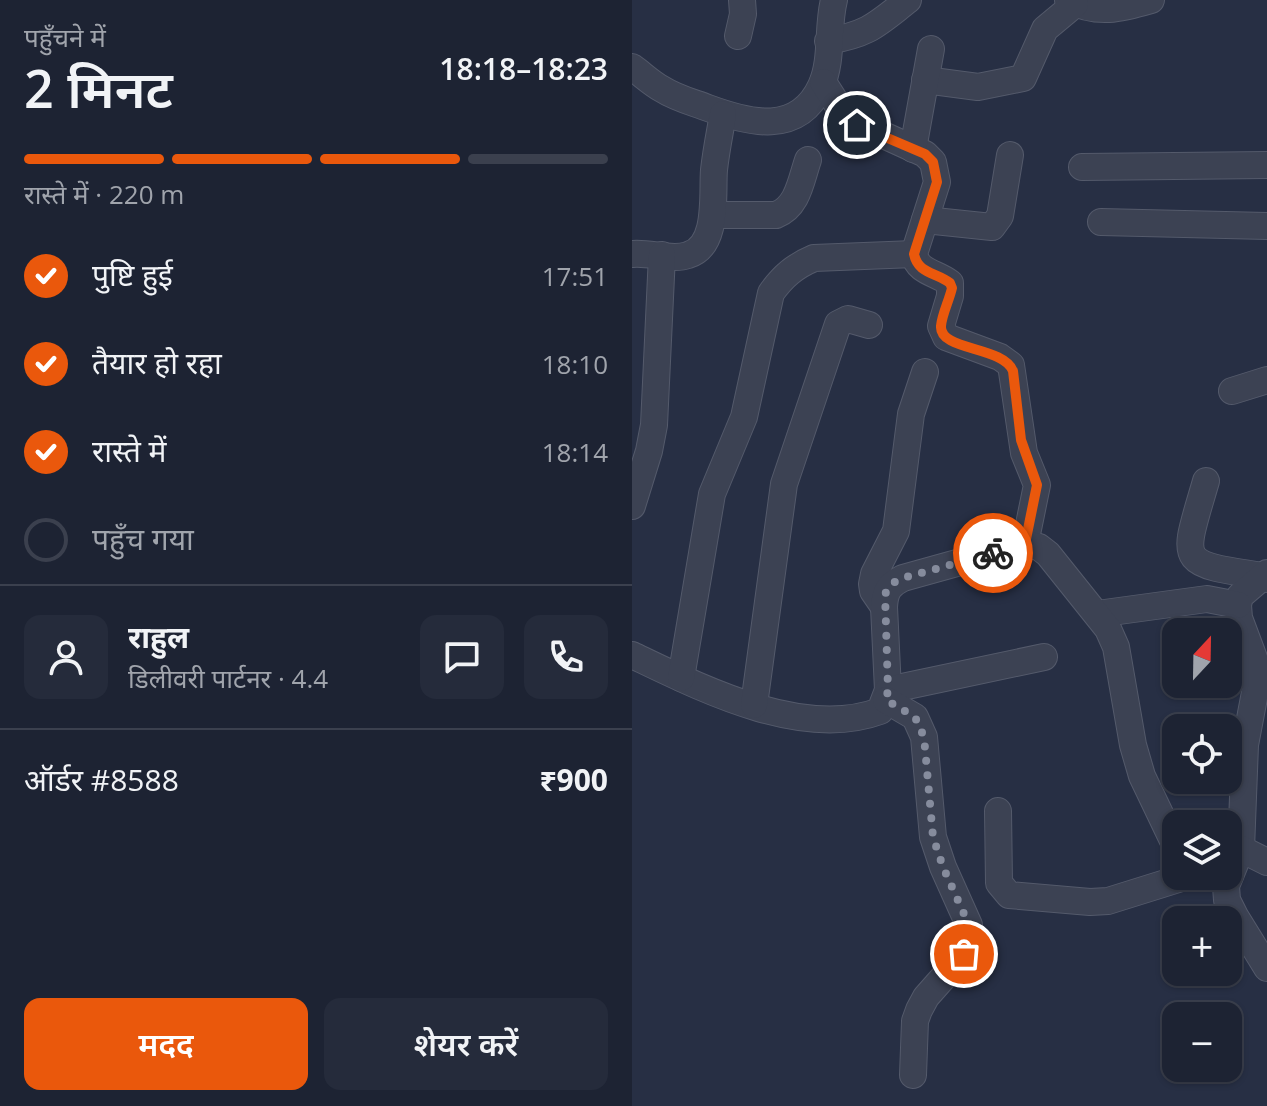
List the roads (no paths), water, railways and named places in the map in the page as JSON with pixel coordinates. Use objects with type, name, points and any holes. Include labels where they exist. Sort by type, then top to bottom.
[{"type":"street","points":[[738,36],[743,14],[742,0]]},
{"type":"street","points":[[632,67],[674,96],[744,121],[761,122],[794,116],[813,102],[823,82],[834,0]]},
{"type":"street","points":[[828,41],[858,36],[908,0]]},
{"type":"street","points":[[925,80],[978,87],[1023,78],[1045,29],[1072,2],[1104,11],[1151,0]]},
{"type":"street","points":[[913,149],[931,49]]},
{"type":"street","points":[[823,82],[846,118],[925,154],[933,162],[937,182],[914,254],[916,263],[923,270],[950,283],[952,288],[941,326],[946,337],[1000,357],[1011,365],[1024,453],[1037,485],[1025,544]]},
{"type":"street","points":[[632,254],[683,257],[694,254],[702,245],[713,215],[714,171],[723,114]]},
{"type":"street","points":[[925,220],[992,227],[1000,216],[1010,155]]},
{"type":"street","points":[[713,215],[776,215],[784,212],[794,201],[808,160]]},
{"type":"street","points":[[1082,167],[1267,165]]},
{"type":"street","points":[[1101,222],[1267,226]]},
{"type":"street","points":[[681,678],[712,494],[744,417],[771,293],[781,279],[800,264],[814,258],[914,254]]},
{"type":"street","points":[[632,506],[654,425],[662,255]]},
{"type":"street","points":[[754,705],[780,506],[790,463],[838,324],[848,319],[869,325]]},
{"type":"street","points":[[884,607],[872,584],[874,574],[891,544],[899,517],[911,414],[925,372]]},
{"type":"street","points":[[1232,391],[1267,380]]},
{"type":"street","points":[[1206,481],[1189,541],[1195,561],[1210,568],[1266,576]]},
{"type":"street","points":[[632,655],[681,678],[779,714],[821,720],[867,716],[880,711],[887,695],[884,607],[885,594],[891,584],[1025,544],[1039,547],[1108,629],[1116,647],[1133,745],[1142,776],[1162,818]]},
{"type":"street","points":[[1242,823],[1245,745],[1257,666],[1239,618],[1238,605],[1240,596],[1266,576]]},
{"type":"street","points":[[1097,614],[1207,599],[1238,605]]},
{"type":"street","points":[[887,695],[1044,657]]},
{"type":"street","points":[[887,695],[915,717],[924,737],[933,837],[969,925],[969,941],[964,954],[926,997],[919,1010],[915,1021],[913,1075]]},
{"type":"street","points":[[998,811],[999,883],[1003,891],[1014,897],[1108,901],[1162,884]]},
{"type":"street","points":[[1242,850],[1267,862]]},
{"type":"street","points":[[1221,890],[1267,968]]}]
